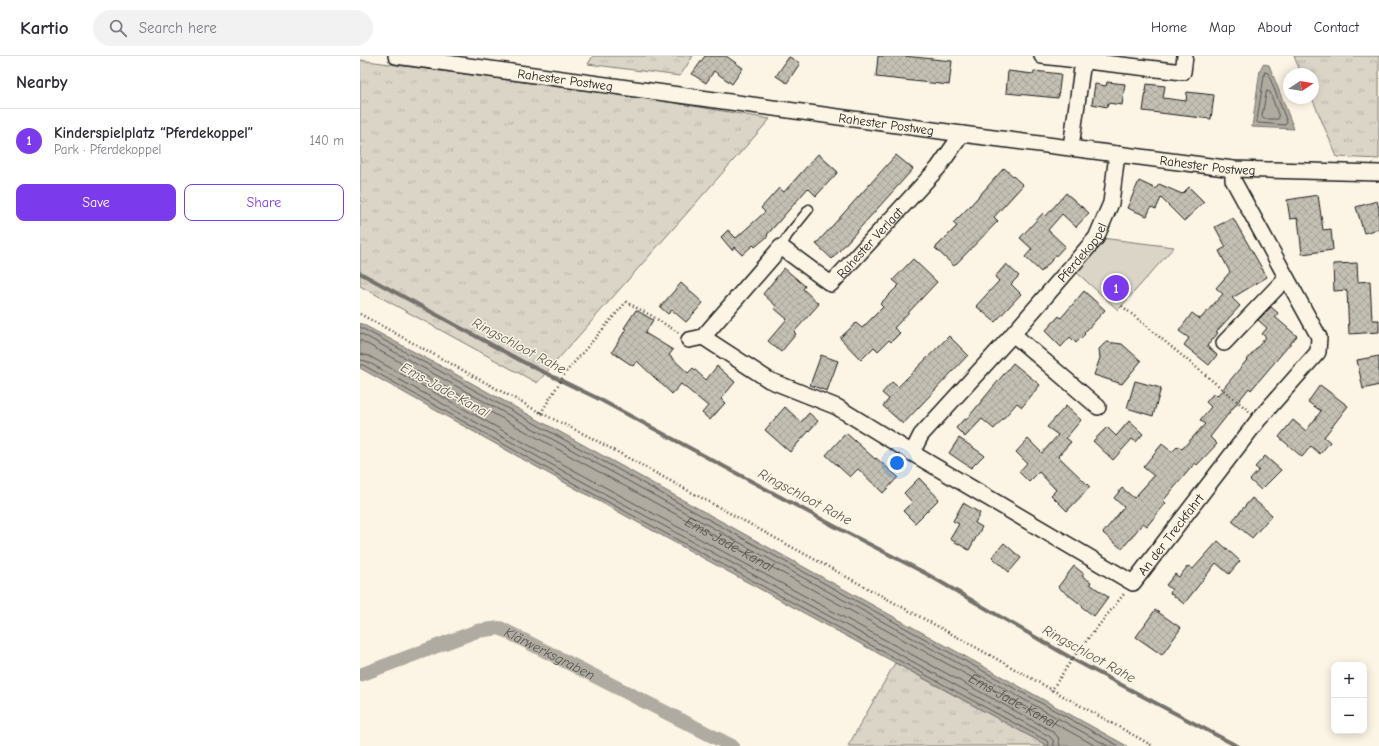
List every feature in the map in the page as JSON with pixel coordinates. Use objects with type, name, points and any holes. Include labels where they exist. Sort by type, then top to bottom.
[{"type":"street","name":"Rahester Postweg","points":[[396,56],[962,134],[1233,169],[1379,174]]},
{"type":"street","points":[[1042,56],[1183,72],[1185,56]]},
{"type":"street","points":[[1071,147],[1083,61]]},
{"type":"street","name":"Rahester Verlaat","points":[[781,246],[831,284],[938,168],[962,134]]},
{"type":"street","name":"Pferdekoppel","points":[[912,453],[921,435],[1013,334],[1096,238],[1111,203],[1117,154]]},
{"type":"street","name":"An der Treckfahrt","points":[[912,453],[1133,583],[1259,419],[1318,352],[1319,337],[1233,180],[1233,169]]},
{"type":"street","points":[[781,246],[696,338],[769,380],[837,407],[912,453]]},
{"type":"street","points":[[1224,343],[1286,278]]},
{"type":"street","points":[[1013,334],[1098,407]]},
{"type":"lane","points":[[781,246],[809,209]]},
{"type":"path","points":[[541,413],[566,372],[626,302],[696,338]]},
{"type":"path","points":[[1122,306],[1259,419]]},
{"type":"path","points":[[360,314],[541,413],[593,439],[1153,746]]},
{"type":"path","points":[[1051,690],[1075,654],[1133,583]]},
{"type":"green space","points":[[593,56],[693,56],[680,76],[588,64]]},
{"type":"green space","points":[[1294,56],[1379,56],[1379,159],[1337,157],[1315,104],[1319,104],[1319,68],[1299,68]]},
{"type":"green space","points":[[360,60],[664,101],[770,119],[537,383],[360,286]]},
{"type":"green space","points":[[1101,238],[1174,247],[1118,310],[1074,270]]},
{"type":"green space","points":[[895,663],[1048,746],[848,746]]},
{"type":"water","points":[[1263,64],[1269,65],[1294,129],[1252,127],[1260,70]]},
{"type":"water","name":"Ems-Jade-Kanal","points":[[360,323],[448,370],[1127,746],[1048,746],[560,480],[360,368]]},
{"type":"building","points":[[705,56],[726,56],[743,68],[732,84],[714,71],[706,83],[692,74]]},
{"type":"building","points":[[878,56],[904,56],[952,61],[949,85],[876,77]]},
{"type":"building","points":[[789,57],[800,63],[787,83],[776,76]]},
{"type":"building","points":[[1008,71],[1033,74],[1034,71],[1061,74],[1058,98],[1006,93]]},
{"type":"building","points":[[1107,82],[1125,84],[1122,105],[1108,103],[1107,107],[1092,104],[1095,84],[1106,86]]},
{"type":"building","points":[[1147,84],[1165,86],[1163,98],[1186,101],[1187,92],[1214,95],[1211,119],[1143,111]]},
{"type":"building","points":[[818,154],[838,172],[816,196],[808,188],[767,235],[768,236],[755,247],[753,245],[742,255],[734,247],[732,250],[721,237],[728,230],[736,238],[765,212],[761,208],[779,188],[784,192]]},
{"type":"building","points":[[896,155],[913,169],[832,259],[816,244]]},
{"type":"building","points":[[1004,168],[1023,185],[994,217],[998,221],[954,266],[935,248],[957,226],[953,223]]},
{"type":"building","points":[[1139,181],[1156,189],[1159,184],[1182,194],[1189,187],[1204,202],[1184,221],[1161,198],[1156,209],[1151,207],[1147,216],[1127,208]]},
{"type":"building","points":[[1066,193],[1089,213],[1076,227],[1062,214],[1048,230],[1065,246],[1041,272],[1025,257],[1032,249],[1020,238],[1043,213],[1046,216]]},
{"type":"building","points":[[1318,195],[1323,230],[1331,229],[1333,250],[1302,254],[1298,218],[1290,219],[1287,200]]},
{"type":"building","points":[[1377,201],[1379,208],[1379,229],[1364,233],[1356,207]]},
{"type":"building","points":[[1233,218],[1267,277],[1232,298],[1240,306],[1216,332],[1218,333],[1207,346],[1217,355],[1209,365],[1184,345],[1189,338],[1179,331],[1192,313],[1200,319],[1223,294],[1216,288],[1230,272],[1219,251],[1226,247],[1215,227]]},
{"type":"building","points":[[913,259],[937,282],[894,328],[900,333],[891,342],[889,340],[878,351],[874,347],[861,360],[840,338],[856,323],[862,328],[883,307],[880,304],[899,285],[893,280]]},
{"type":"building","points":[[1357,263],[1358,282],[1370,281],[1372,320],[1379,320],[1379,332],[1349,334],[1347,290],[1334,291],[1333,264]]},
{"type":"building","points":[[1006,264],[1019,276],[1011,284],[1021,294],[995,322],[976,306],[999,281],[995,277]]},
{"type":"building","points":[[784,268],[805,286],[803,289],[819,304],[794,332],[796,334],[781,352],[768,341],[787,319],[774,308],[776,306],[763,294]]},
{"type":"building","points":[[681,283],[703,303],[686,322],[672,310],[668,314],[660,307]]},
{"type":"building","points":[[1084,291],[1105,310],[1076,343],[1070,337],[1061,347],[1045,331],[1059,316],[1061,318]]},
{"type":"building","points":[[1271,307],[1278,313],[1275,317],[1297,336],[1251,390],[1249,388],[1210,437],[1217,444],[1197,465],[1195,463],[1163,501],[1166,503],[1147,526],[1143,523],[1122,549],[1103,533],[1124,507],[1114,498],[1122,488],[1134,498],[1154,476],[1143,467],[1162,444],[1172,452],[1178,446],[1182,449],[1205,424],[1200,420],[1211,407],[1206,402],[1214,393],[1217,396],[1266,337],[1262,334],[1267,328],[1258,320]]},
{"type":"building","points":[[636,310],[653,320],[645,333],[673,350],[669,355],[688,373],[693,368],[706,380],[717,366],[735,382],[721,399],[725,403],[710,420],[702,413],[708,406],[681,384],[672,394],[637,361],[633,366],[612,352],[626,329],[624,328]]},
{"type":"building","points":[[949,336],[968,355],[903,424],[883,406],[889,399],[882,393],[892,382],[898,387]]},
{"type":"building","points":[[1106,342],[1122,344],[1141,361],[1122,384],[1094,375],[1100,358],[1099,349]]},
{"type":"building","points":[[821,355],[838,361],[827,391],[810,385]]},
{"type":"building","points":[[1379,356],[1379,385],[1363,389],[1357,360]]},
{"type":"building","points":[[1013,363],[1040,385],[1022,407],[1017,403],[994,429],[982,419],[965,437],[956,428],[964,419],[966,420]]},
{"type":"building","points":[[1135,381],[1161,388],[1153,416],[1127,408]]},
{"type":"building","points":[[1320,385],[1348,406],[1324,437],[1330,442],[1320,454],[1311,446],[1302,457],[1279,437],[1293,420],[1306,431],[1321,411],[1308,402]]},
{"type":"building","points":[[1066,406],[1081,420],[1066,438],[1071,442],[1058,456],[1090,487],[1067,511],[1051,495],[1056,490],[1039,472],[1029,482],[1019,472],[1027,463],[1016,452],[1028,439],[1042,453],[1058,435],[1047,427]]},
{"type":"building","points":[[785,407],[801,422],[809,413],[818,421],[790,452],[765,430]]},
{"type":"building","points":[[1129,421],[1143,434],[1136,442],[1132,439],[1113,460],[1093,441],[1107,427],[1116,436]]},
{"type":"building","points":[[846,433],[898,477],[883,493],[858,469],[850,477],[826,455]]},
{"type":"building","points":[[959,438],[984,455],[971,468],[949,453]]},
{"type":"building","points":[[1265,456],[1281,470],[1261,490],[1250,480],[1259,470],[1255,467]]},
{"type":"building","points":[[919,478],[939,499],[915,523],[903,511],[912,502],[904,493]]},
{"type":"building","points":[[1252,498],[1272,515],[1252,538],[1232,521]]},
{"type":"building","points":[[963,503],[980,513],[975,523],[982,527],[969,550],[950,539],[959,524],[953,521]]},
{"type":"building","points":[[1218,541],[1240,561],[1229,574],[1216,563],[1184,604],[1170,593],[1172,590],[1166,585],[1175,574],[1179,577],[1188,566],[1193,569]]},
{"type":"building","points":[[1004,543],[1021,558],[1009,572],[992,557]]},
{"type":"building","points":[[1074,566],[1084,574],[1082,576],[1091,582],[1090,584],[1108,597],[1094,616],[1058,587]]},
{"type":"building","points":[[1155,610],[1181,628],[1162,655],[1136,637]]},
{"type":"waterway","name":"Ringschloot Rahe","points":[[360,273],[527,364],[597,398],[836,527],[925,573],[1078,662],[1237,746]]},
{"type":"waterway","name":"Klärwerksgraben","points":[[360,675],[477,631],[500,628],[732,746]]},
{"type":"place","name":"Kinderspielplatz “Pferdekoppel”","points":[[1116,288]]}]
